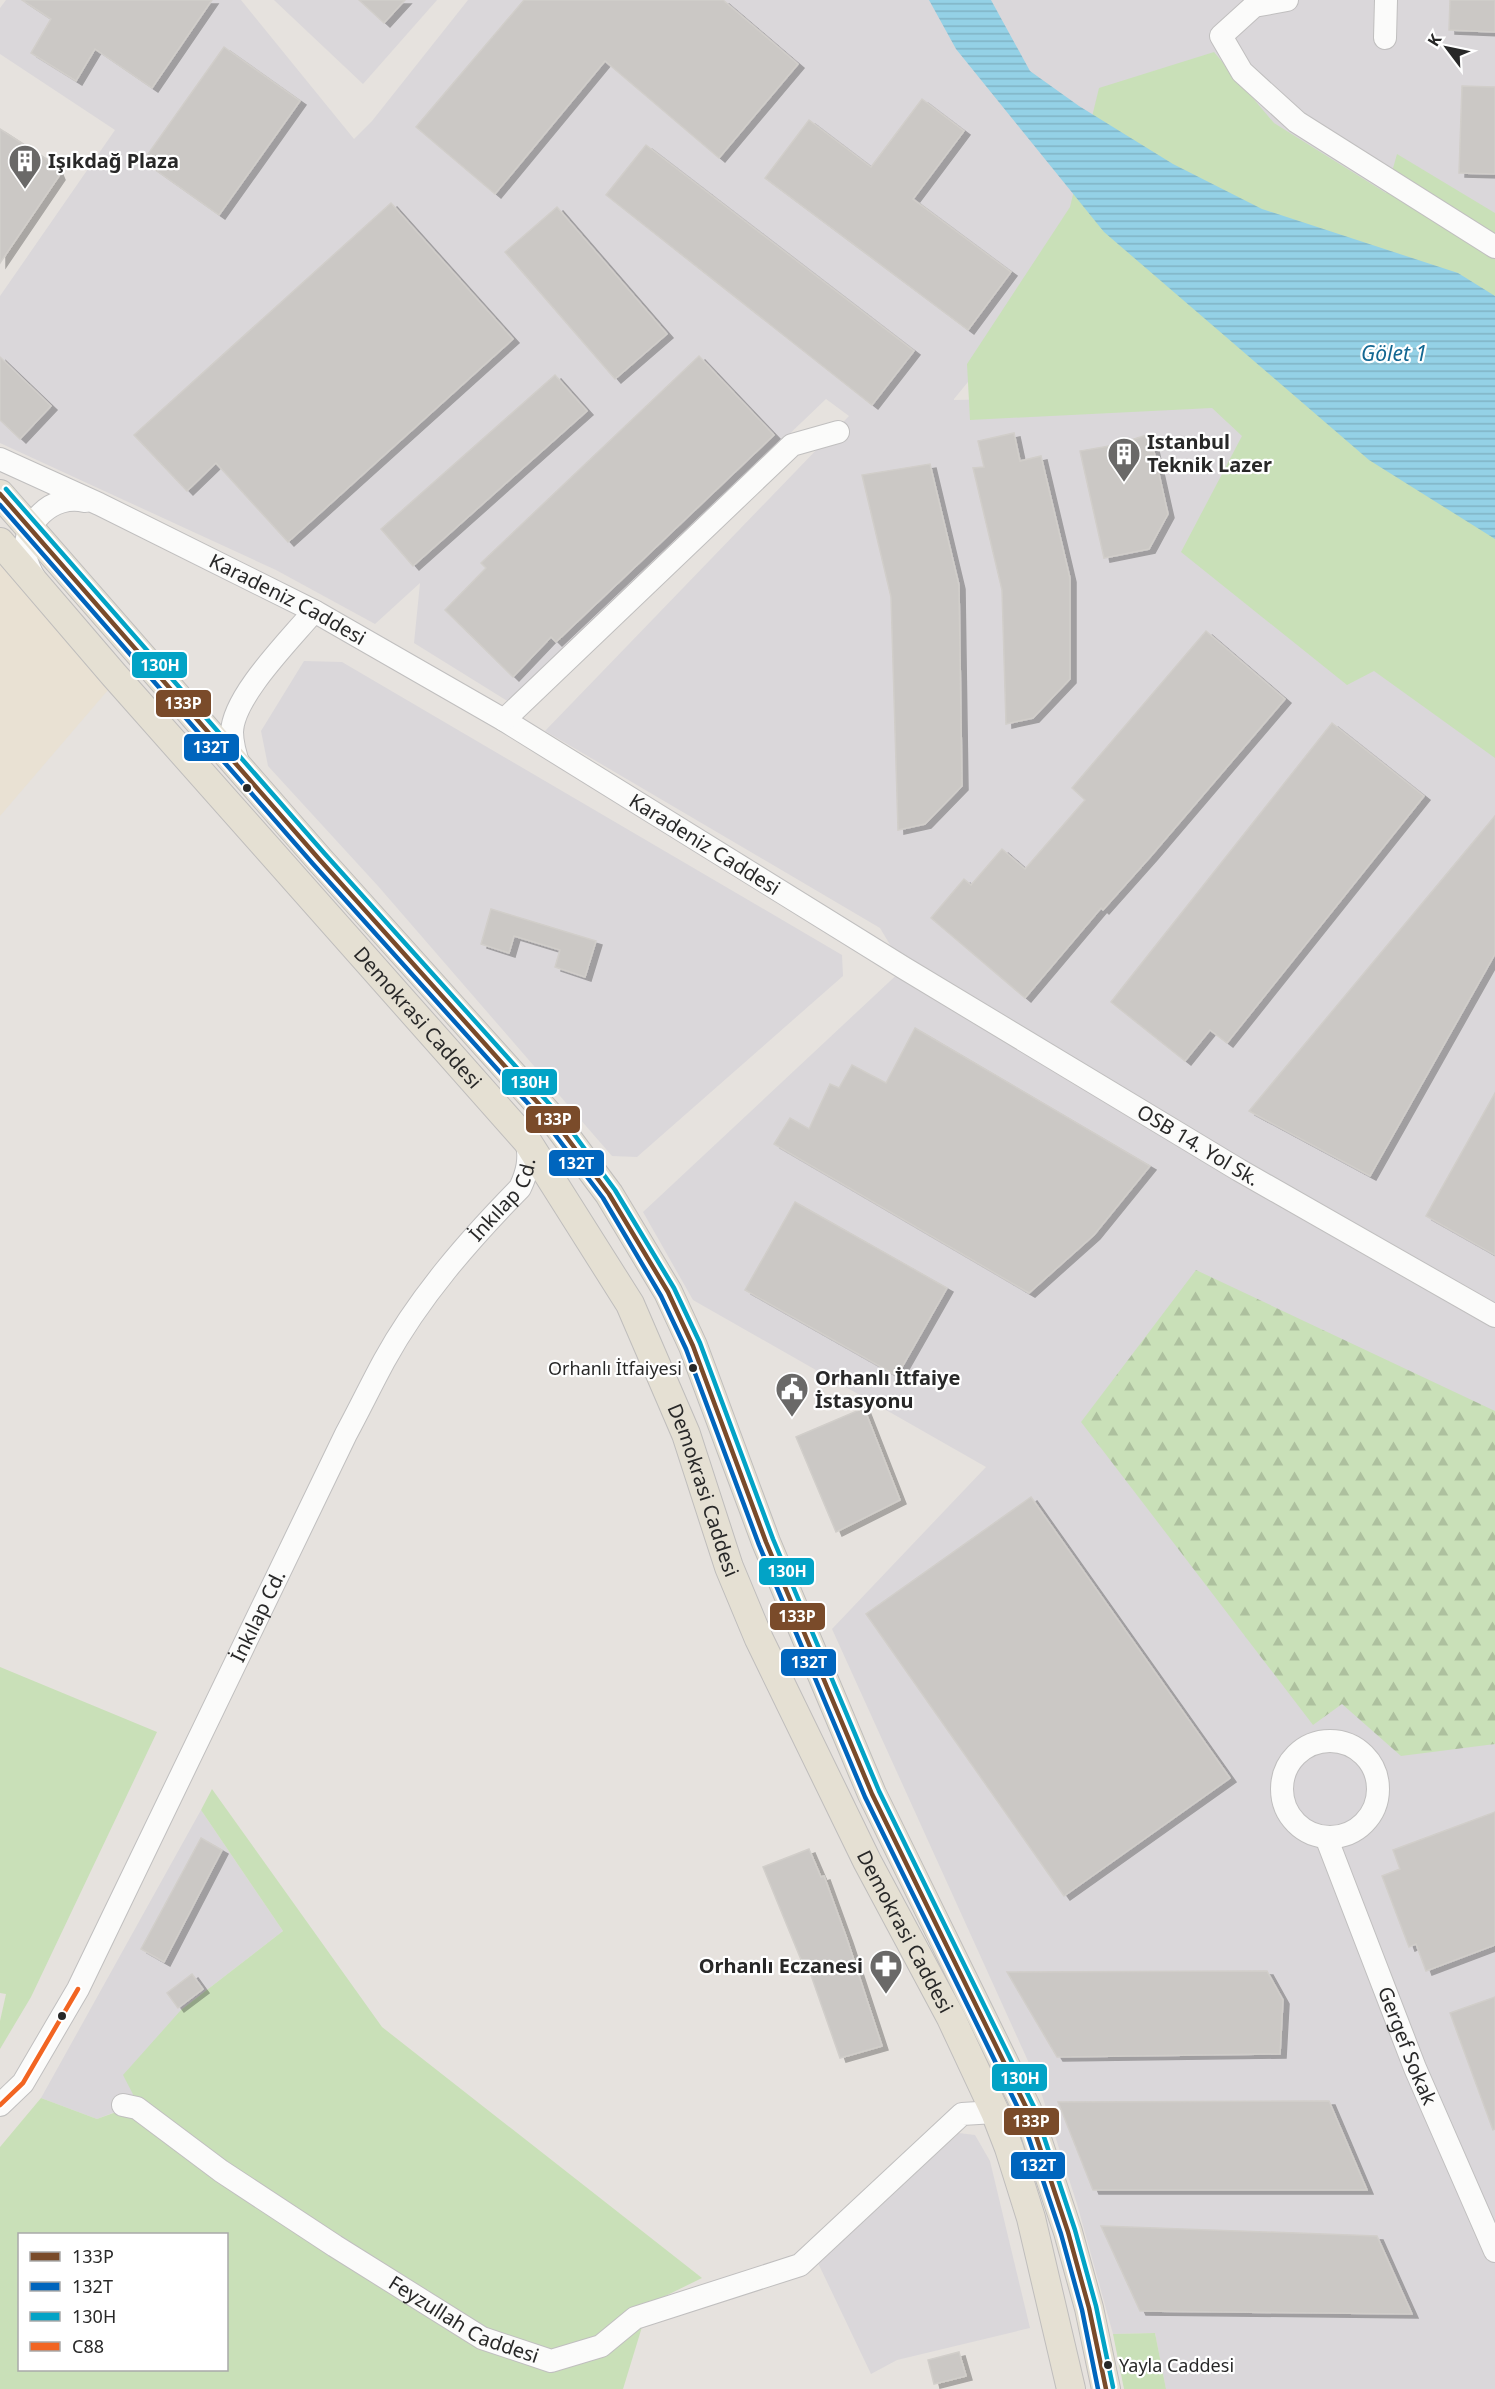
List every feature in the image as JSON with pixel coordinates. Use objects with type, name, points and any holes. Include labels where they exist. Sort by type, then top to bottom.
[{"type":"main road","name":"Demokrasi Caddesi","points":[[0,494],[241,770],[556,1123],[609,1194],[668,1292],[693,1346],[766,1542],[872,1794],[1027,2109],[1068,2232],[1089,2308],[1106,2389]]},
{"type":"main road","name":"Demokrasi Caddesi","points":[[0,542],[114,675],[527,1141],[630,1304],[686,1434],[718,1536],[759,1639],[867,1861],[951,2018],[995,2112],[1031,2218],[1071,2389]]},
{"type":"main road","points":[[527,1141],[559,1174],[574,1185],[591,1192],[609,1194]]},
{"type":"main road","points":[[718,1536],[744,1485]]},
{"type":"street","points":[[1287,0],[1254,6],[1221,36],[1242,72],[1297,122],[1495,247]]},
{"type":"street","points":[[1385,38],[1386,0]]},
{"type":"street","points":[[504,720],[792,445],[838,432]]},
{"type":"street","name":"Karadeniz Caddesi","points":[[0,459],[99,504],[314,610],[504,720],[904,968]]},
{"type":"street","name":"Karadeniz Caddesi","points":[[30,530],[47,507],[60,501],[74,498],[99,504]]},
{"type":"street","points":[[30,530],[26,556],[29,568],[39,585]]},
{"type":"street","points":[[241,770],[234,748],[232,731],[238,709],[247,692],[314,610]]},
{"type":"street","name":"OSB 14. Yol Sk.","points":[[904,968],[1239,1170],[1495,1316]]},
{"type":"street","name":"İnkılap Cd.","points":[[0,2105],[23,2083],[78,1989],[341,1445],[385,1359],[419,1306],[445,1272],[520,1188],[527,1174],[530,1158],[527,1141]]},
{"type":"street","points":[[501,1207],[519,1194],[534,1191],[549,1194],[573,1212]]},
{"type":"street","points":[[1322,1741],[1338,1741],[1354,1747],[1367,1757],[1375,1772],[1379,1788],[1376,1805],[1368,1819],[1355,1830],[1341,1836],[1326,1837],[1311,1834],[1288,1814],[1283,1799],[1282,1784],[1286,1769],[1294,1757],[1306,1747],[1322,1741]]},
{"type":"street","name":"Gergef Sokak","points":[[1326,1837],[1415,2068],[1495,2251]]},
{"type":"street","name":"Feyzullah Caddesi","points":[[123,2105],[137,2108],[221,2171],[482,2338],[551,2361],[602,2346],[635,2318],[800,2265],[962,2114],[995,2112]]},
{"type":"shaded area","points":[[6,0],[241,0],[354,139],[372,121],[468,0],[1495,0],[1495,2389],[1166,2389],[1155,2333],[1113,2334],[1077,2204],[1038,2083],[832,1629],[986,1467],[693,1300],[643,1212],[904,968],[880,928],[545,731],[849,416],[826,399],[509,702],[414,643],[420,583],[375,624],[276,570],[0,443],[0,296],[115,130],[0,54],[0,8]],"holes":[[[1088,235],[1217,395],[954,400]]]},
{"type":"shaded area","points":[[274,0],[437,0],[363,84]]},
{"type":"shaded area","points":[[0,559],[108,690],[0,816]]},
{"type":"shaded area","points":[[304,661],[342,662],[842,955],[843,976],[637,1157],[612,1156],[378,886],[268,766],[261,731]]},
{"type":"shaded area","points":[[201,1810],[283,1931],[181,2010],[138,2103],[97,2119],[41,2098]]},
{"type":"shaded area","points":[[959,2133],[975,2135],[990,2161],[1030,2328],[897,2360],[871,2374],[818,2263]]},
{"type":"green space","points":[[1214,52],[1274,123],[1386,193],[1397,154],[1495,213],[1495,758],[1374,671],[1347,685],[1181,552],[1242,436],[1212,408],[970,420],[967,364],[1070,207],[1099,88]]},
{"type":"green space","points":[[1196,1270],[1495,1411],[1495,1744],[1401,1756],[1342,1704],[1313,1725],[1081,1422]]},
{"type":"green space","points":[[0,1667],[157,1732],[31,1997],[0,2049],[0,2021],[6,1994],[0,1993]]},
{"type":"green space","points":[[212,1789],[382,2027],[702,2278],[649,2304],[623,2389],[0,2389],[0,2147],[41,2098],[97,2119],[138,2104],[123,2075],[181,2010],[283,1931],[201,1810]]},
{"type":"green space","points":[[1155,2333],[1166,2389],[1124,2389],[1113,2334]]},
{"type":"water","name":"Gölet 1","points":[[929,0],[991,0],[1030,71],[1079,106],[1173,164],[1262,209],[1458,273],[1495,296],[1495,539],[1369,460],[1104,232],[956,49]]},
{"type":"building","points":[[22,0],[212,0],[152,88],[95,49],[76,81],[31,53],[51,19]]},
{"type":"building","points":[[359,0],[405,0],[384,23]]},
{"type":"building","points":[[524,0],[723,0],[798,64],[719,158],[605,61],[495,194],[416,127]]},
{"type":"building","points":[[1450,0],[1495,0],[1495,32],[1449,30]]},
{"type":"building","points":[[224,47],[300,101],[219,215],[143,161]]},
{"type":"building","points":[[1462,86],[1495,87],[1495,174],[1459,173]]},
{"type":"building","points":[[922,99],[964,131],[913,199],[1011,272],[968,330],[765,178],[809,120],[871,167]]},
{"type":"building","name":"Işıkdağ Plaza","points":[[0,129],[54,164],[59,176],[0,263]]},
{"type":"building","points":[[646,145],[914,351],[872,405],[606,195]]},
{"type":"building","points":[[391,203],[513,339],[288,542],[216,463],[187,491],[134,435]]},
{"type":"building","points":[[557,207],[667,334],[615,379],[505,252]]},
{"type":"building","points":[[699,356],[774,435],[556,642],[551,637],[513,677],[445,610],[486,568],[481,563]]},
{"type":"building","points":[[0,357],[51,406],[20,439],[0,420]]},
{"type":"building","points":[[555,375],[587,411],[413,566],[381,529]]},
{"type":"building","points":[[1014,433],[1020,461],[1041,456],[1070,578],[1070,679],[1033,718],[1006,724],[1002,590],[973,468],[984,467],[978,441]]},
{"type":"building","name":"Istanbul Teknik Lazer","points":[[1150,434],[1168,514],[1149,549],[1104,558],[1080,451],[1115,445]]},
{"type":"building","points":[[930,464],[959,585],[962,786],[925,824],[898,830],[891,597],[862,475]]},
{"type":"building","points":[[1206,631],[1285,699],[1151,856],[1103,910],[1101,908],[1025,998],[931,918],[964,879],[971,885],[1002,849],[1025,869],[1085,800],[1072,788]]},
{"type":"building","points":[[1332,723],[1424,796],[1227,1043],[1210,1030],[1185,1061],[1111,1002]]},
{"type":"building","points":[[1495,816],[1495,954],[1370,1176],[1249,1111]]},
{"type":"building","points":[[491,909],[596,941],[585,977],[555,967],[560,950],[514,936],[509,953],[481,944]]},
{"type":"building","points":[[915,1028],[1150,1166],[1094,1235],[1029,1293],[774,1144],[790,1118],[809,1129],[830,1084],[839,1088],[852,1065],[886,1083]]},
{"type":"building","points":[[1495,1093],[1495,1255],[1426,1216]]},
{"type":"building","points":[[795,1202],[947,1288],[897,1376],[745,1290]]},
{"type":"building","points":[[864,1408],[900,1500],[836,1532],[796,1437]]},
{"type":"building","points":[[1031,1497],[1230,1778],[1064,1896],[866,1614]]},
{"type":"building","points":[[1495,1812],[1495,1945],[1426,1971],[1416,1944],[1409,1947],[1382,1876],[1400,1869],[1393,1850]]},
{"type":"building","points":[[201,1838],[222,1850],[164,1962],[141,1949]]},
{"type":"building","points":[[809,1849],[821,1877],[824,1876],[882,2046],[840,2058],[806,1961],[802,1962],[763,1867]]},
{"type":"building","points":[[1267,1971],[1283,2000],[1280,2054],[1057,2057],[1007,1972]]},
{"type":"building","points":[[192,1974],[203,1989],[178,2008],[167,1993]]},
{"type":"building","points":[[1495,1997],[1495,2129],[1493,2130],[1450,2013]]},
{"type":"building","points":[[1329,2101],[1367,2190],[1093,2190],[1058,2102]]},
{"type":"building","points":[[1101,2226],[1377,2236],[1412,2314],[1140,2311]]},
{"type":"building","points":[[959,2352],[966,2376],[934,2384],[928,2360]]},
{"type":"transit line","name":"130H","points":[[6,489],[325,854],[562,1118],[615,1190],[674,1288],[700,1343],[773,1539],[879,1791],[1034,2107],[1075,2230],[1096,2306],[1113,2387]]},
{"type":"transit line","name":"133P","points":[[0,494],[319,859],[556,1123],[609,1194],[668,1292],[693,1346],[766,1542],[872,1794],[1027,2109],[1068,2232],[1089,2308],[1106,2389]]},
{"type":"transit line","name":"132T","points":[[0,505],[313,864],[550,1128],[603,1198],[661,1296],[686,1349],[759,1545],[865,1797],[1020,2112],[1061,2234],[1082,2310],[1098,2389]]},
{"type":"transit line","name":"C88","points":[[0,2105],[23,2083],[78,1989]]},
{"type":"place","name":"Işıkdağ Plaza","points":[[25,190]]},
{"type":"place","name":"Istanbul Teknik Lazer","points":[[1124,483]]},
{"type":"place","name":"Orhanlı İtfaiyesi","points":[[693,1368]]},
{"type":"place","name":"Orhanlı İtfaiye İstasyonu","points":[[792,1418]]},
{"type":"place","name":"Orhanlı Eczanesi","points":[[886,1995]]},
{"type":"place","name":"Yayla Caddesi","points":[[1108,2365]]}]
